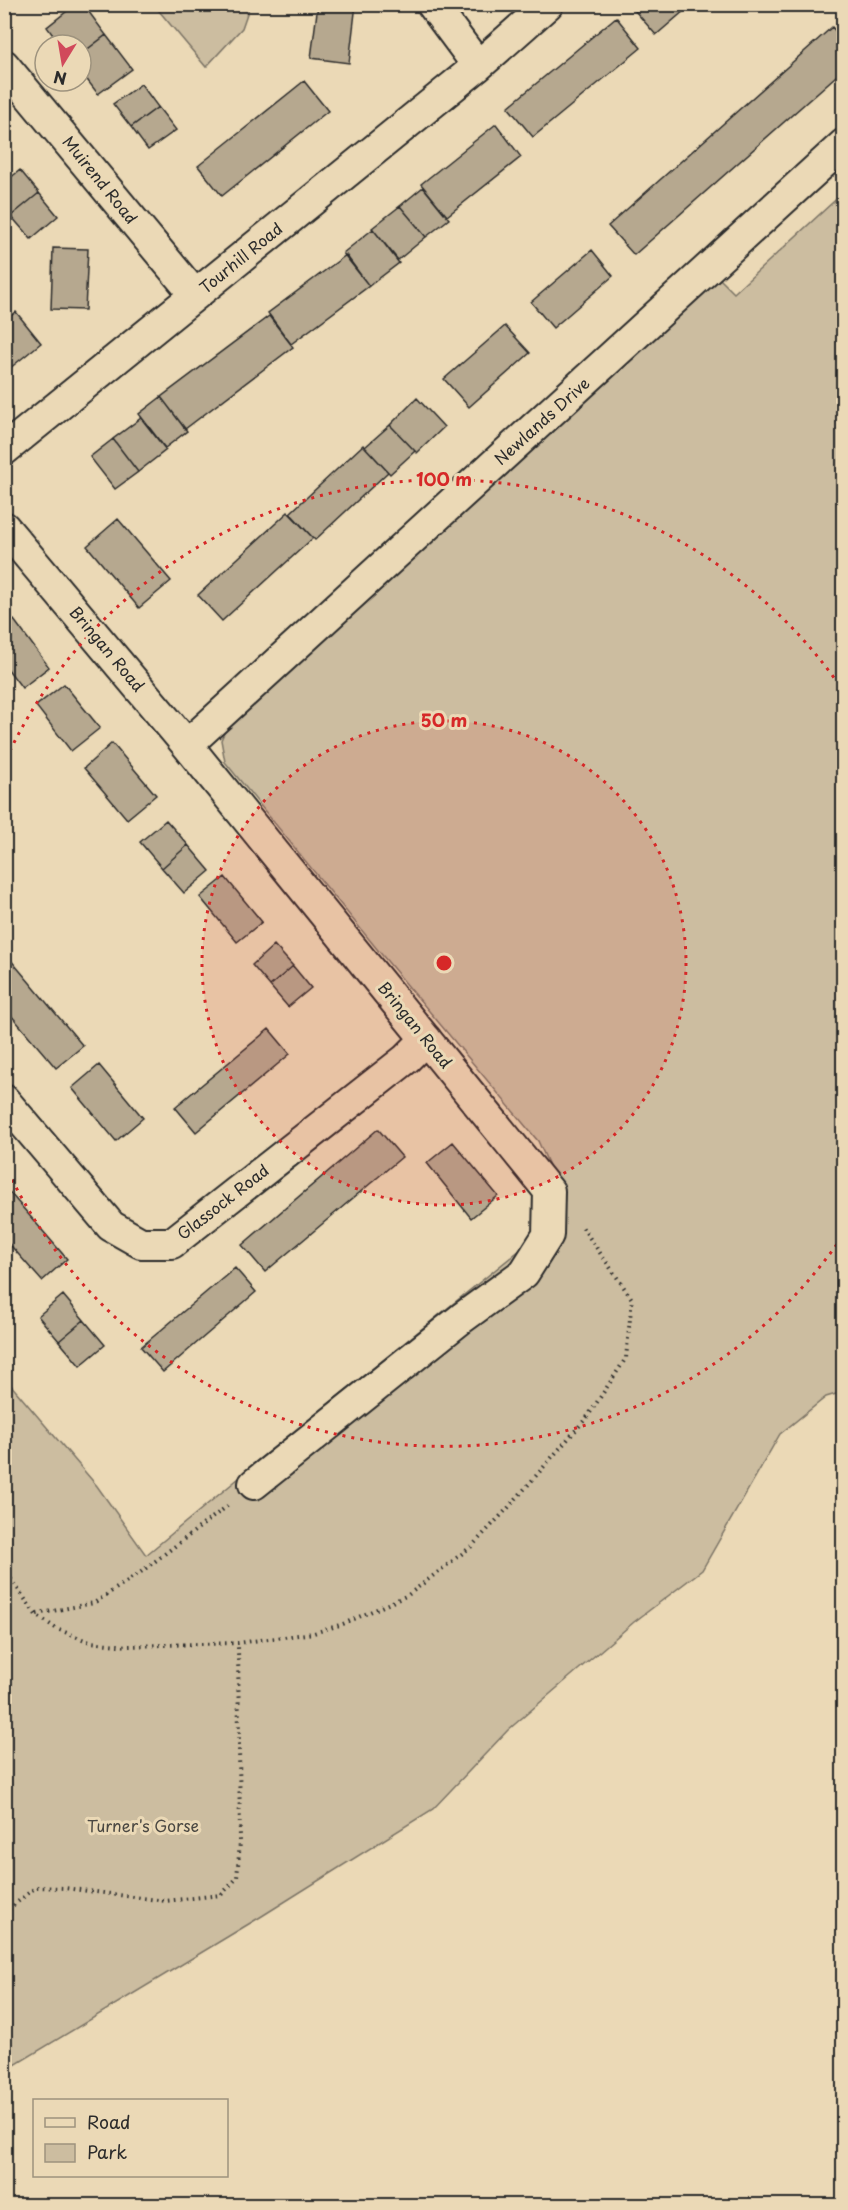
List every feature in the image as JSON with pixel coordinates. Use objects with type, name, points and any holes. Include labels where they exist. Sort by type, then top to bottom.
[{"type":"street","points":[[432,4],[478,66]]},
{"type":"street","name":"Tourhill Road","points":[[4,450],[478,66],[548,4]]},
{"type":"street","name":"Muirend Road","points":[[4,65],[195,295]]},
{"type":"street","name":"Newlands Drive","points":[[187,745],[843,144]]},
{"type":"street","name":"Bringan Road","points":[[4,527],[187,745],[549,1191]]},
{"type":"street","name":"Glassock Road","points":[[4,1100],[111,1226],[141,1243],[172,1243],[406,1059],[426,1040]]},
{"type":"street","points":[[254,1484],[462,1318],[524,1273],[548,1235],[549,1191]]},
{"type":"path","points":[[4,1569],[36,1615],[57,1629],[90,1642],[127,1646],[238,1643],[314,1633],[343,1624],[408,1596],[472,1546],[588,1416],[626,1358],[632,1299],[571,1211],[549,1191]]},
{"type":"path","points":[[36,1615],[94,1603],[141,1572],[254,1484]]},
{"type":"path","points":[[4,1913],[36,1887],[65,1888],[165,1901],[221,1895],[237,1878],[240,1842],[238,1643]]},
{"type":"green space","points":[[154,5],[250,5],[242,28],[206,67]]},
{"type":"green space","name":"Turner's Gorse","points":[[843,193],[843,1392],[826,1397],[780,1434],[702,1570],[634,1622],[508,1730],[433,1809],[262,1916],[5,2071],[4,1377],[97,1486],[146,1555],[332,1401],[536,1237],[553,1174],[538,1141],[377,949],[225,762],[221,740],[232,715],[719,278],[734,293]]},
{"type":"building","points":[[76,4],[83,4],[106,35],[93,45],[93,33],[51,33],[47,27]]},
{"type":"building","points":[[318,4],[356,4],[349,63],[311,58]]},
{"type":"building","points":[[629,4],[692,4],[656,35]]},
{"type":"building","points":[[616,17],[641,48],[533,137],[508,107]]},
{"type":"building","points":[[832,27],[844,41],[844,69],[634,255],[608,226]]},
{"type":"building","points":[[106,35],[132,69],[98,94],[93,88],[93,45]]},
{"type":"building","points":[[304,81],[328,111],[222,196],[198,166]]},
{"type":"building","points":[[141,84],[158,107],[131,127],[113,104]]},
{"type":"building","points":[[158,107],[176,130],[148,150],[131,127]]},
{"type":"building","points":[[496,124],[521,157],[447,216],[421,184]]},
{"type":"building","points":[[20,170],[39,193],[11,216],[4,208],[4,183]]},
{"type":"building","points":[[423,187],[449,219],[426,237],[400,206]]},
{"type":"building","points":[[39,193],[58,216],[31,239],[11,216]]},
{"type":"building","points":[[400,206],[426,237],[398,260],[372,228]]},
{"type":"building","points":[[373,229],[399,263],[369,286],[343,253]]},
{"type":"building","points":[[53,248],[88,249],[85,310],[51,309]]},
{"type":"building","points":[[592,250],[613,276],[553,328],[531,302]]},
{"type":"building","points":[[346,255],[369,286],[291,344],[268,313]]},
{"type":"building","points":[[16,312],[41,343],[4,373],[4,321]]},
{"type":"building","points":[[269,316],[293,347],[185,429],[161,397]]},
{"type":"building","points":[[505,326],[530,353],[469,407],[444,379]]},
{"type":"building","points":[[161,397],[187,431],[165,448],[139,414]]},
{"type":"building","points":[[417,398],[444,427],[417,453],[390,425]]},
{"type":"building","points":[[141,418],[166,450],[138,472],[113,439]]},
{"type":"building","points":[[390,425],[415,451],[390,474],[365,447]]},
{"type":"building","points":[[113,439],[138,472],[115,489],[90,457]]},
{"type":"building","points":[[363,445],[388,472],[315,540],[290,513]]},
{"type":"building","points":[[288,512],[313,538],[222,621],[198,595]]},
{"type":"building","points":[[118,519],[171,581],[139,608],[87,546]]},
{"type":"building","points":[[14,620],[49,667],[22,688],[4,664],[4,627]]},
{"type":"building","points":[[64,684],[100,728],[71,751],[36,706]]},
{"type":"building","points":[[112,743],[156,795],[127,819],[84,768]]},
{"type":"building","points":[[166,820],[188,845],[162,868],[140,842]]},
{"type":"building","points":[[188,845],[210,871],[184,893],[162,868]]},
{"type":"building","points":[[225,877],[262,922],[237,942],[200,897]]},
{"type":"building","points":[[274,945],[293,966],[270,986],[252,965]]},
{"type":"building","points":[[4,952],[83,1046],[56,1068],[4,1007]]},
{"type":"building","points":[[293,966],[311,988],[288,1007],[270,986]]},
{"type":"building","points":[[269,1029],[290,1054],[196,1132],[175,1107]]},
{"type":"building","points":[[99,1065],[143,1118],[116,1141],[72,1088]]},
{"type":"building","points":[[378,1129],[402,1157],[265,1272],[242,1245]]},
{"type":"building","points":[[453,1142],[498,1196],[471,1218],[427,1163]]},
{"type":"building","points":[[4,1186],[67,1259],[42,1281],[4,1238]]},
{"type":"building","points":[[235,1268],[256,1292],[163,1372],[141,1347]]},
{"type":"building","points":[[63,1295],[84,1320],[59,1341],[38,1316]]},
{"type":"building","points":[[84,1320],[105,1345],[80,1366],[59,1341]]}]
